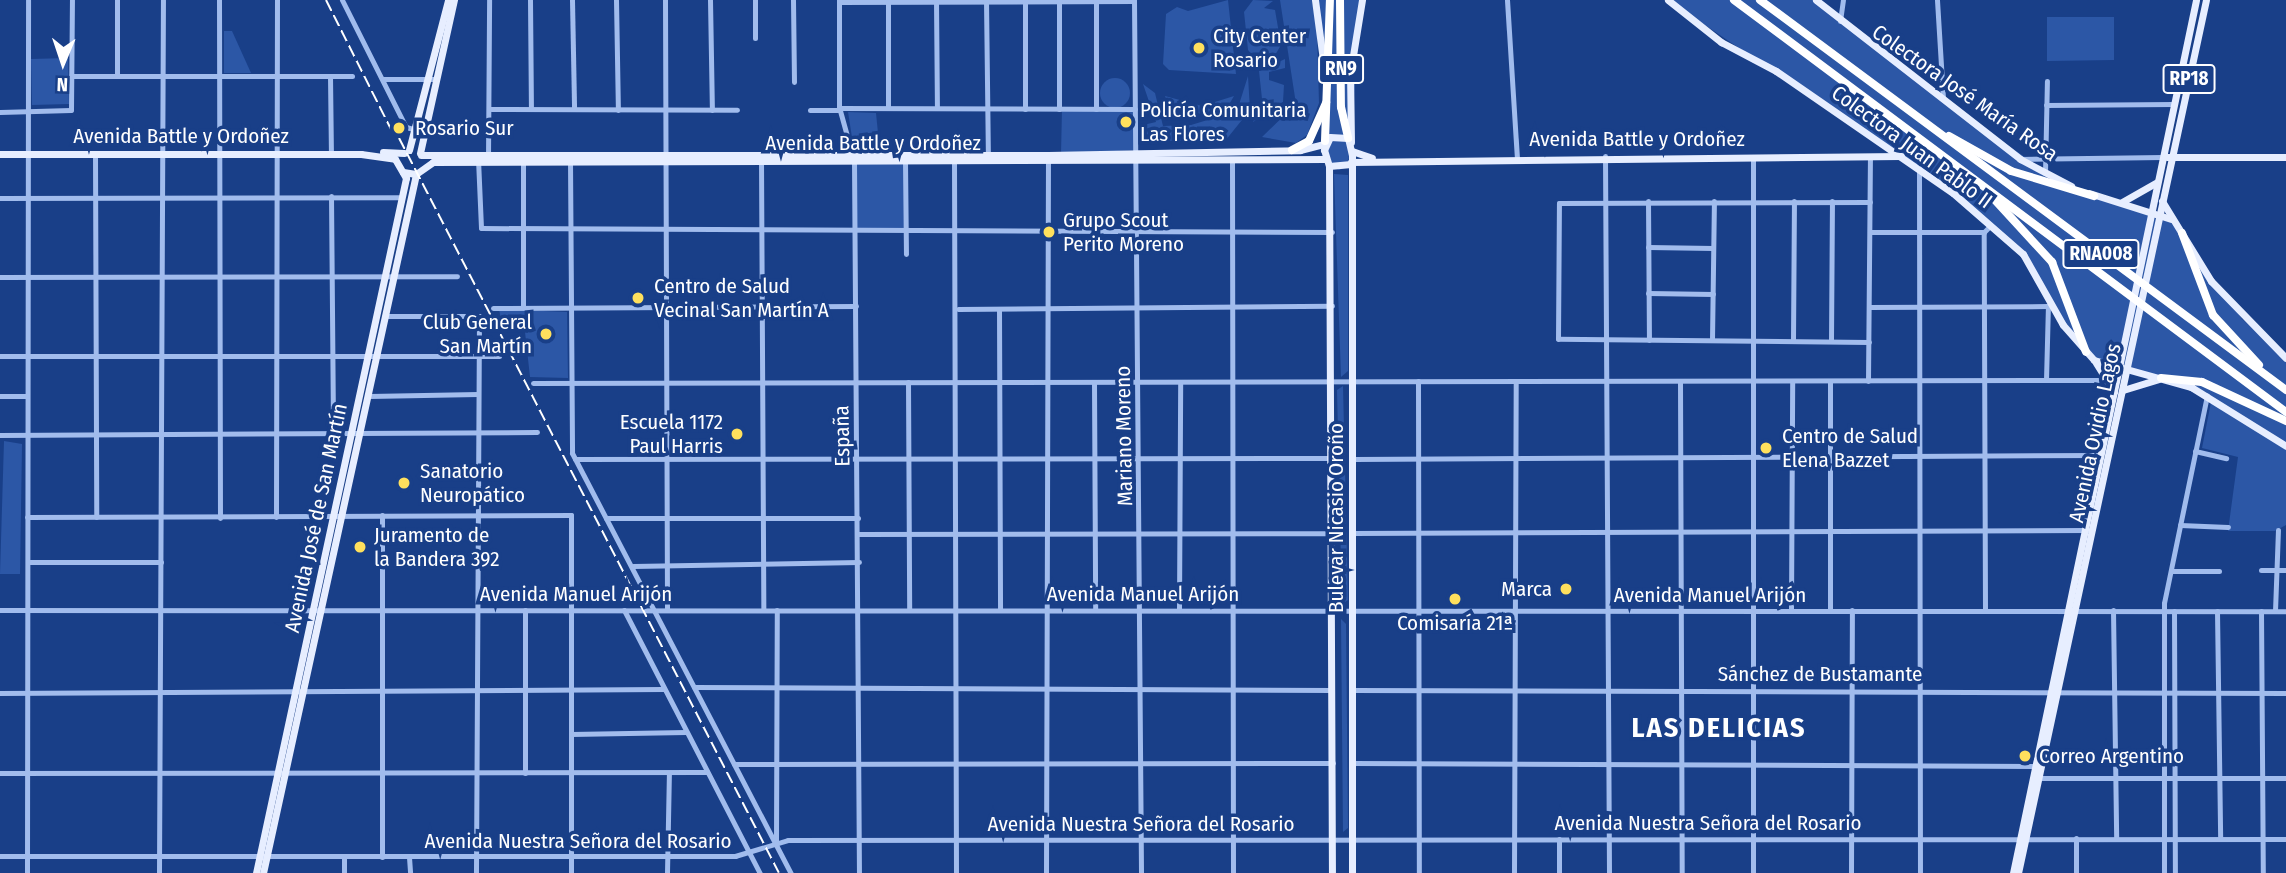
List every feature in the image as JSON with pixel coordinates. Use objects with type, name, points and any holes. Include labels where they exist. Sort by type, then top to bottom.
[{"type":"highway","name":"RN9","points":[[1325,143],[1330,0]]},
{"type":"highway","name":"RN9","points":[[1342,0],[1340,24],[1350,144]]},
{"type":"highway","name":"RNA008","points":[[1734,0],[2286,412]]},
{"type":"highway","name":"RNA008","points":[[1759,0],[2286,390]]},
{"type":"highway","points":[[1292,150],[1309,141],[1327,100]]},
{"type":"highway","points":[[1937,131],[2011,171],[2094,196]]},
{"type":"highway","points":[[1958,167],[2043,249],[2086,352]]},
{"type":"highway","points":[[2182,233],[2213,315],[2267,376]]},
{"type":"highway","points":[[2161,378],[2202,382],[2286,421]]},
{"type":"main road","points":[[416,174],[423,168],[421,154],[432,79],[448,0]]},
{"type":"main road","points":[[407,152],[417,130],[454,0]]},
{"type":"main road","points":[[1315,0],[1328,89]]},
{"type":"main road","points":[[1350,144],[1350,74],[1362,0]]},
{"type":"main road","name":"Colectora Juan Pablo II","points":[[1668,0],[1721,42],[1776,71],[1919,168],[1987,229],[2023,254],[2050,304],[2094,360],[2161,378],[2207,395],[2286,446]]},
{"type":"main road","name":"Colectora José María Rosa","points":[[1816,0],[1839,21],[2020,159],[2094,196],[2154,211],[2171,219],[2242,319],[2286,358]]},
{"type":"main road","name":"Avenida Ovidio Lagos","points":[[2123,369],[2129,317],[2154,211],[2161,197],[2173,104],[2196,0]]},
{"type":"main road","name":"Avenida Ovidio Lagos","points":[[2018,873],[2071,609],[2123,369],[2136,323],[2158,181],[2167,157],[2206,0]]},
{"type":"main road","name":"Avenida Battle y Ordoñez","points":[[423,168],[433,162],[478,159],[1048,157],[1292,150],[1325,143],[1336,134],[1372,158]]},
{"type":"main road","name":"Bulevar Nicasio Oroño","points":[[1325,143],[1332,232],[1332,873]]},
{"type":"main road","name":"Bulevar Nicasio Oroño","points":[[1350,144],[1354,381],[1352,873]]},
{"type":"main road","name":"Avenida Battle y Ordoñez","points":[[361,154],[407,152],[478,159]]},
{"type":"main road","name":"Avenida José de San Martín","points":[[356,435],[369,396],[386,276],[402,197],[401,169],[407,152]]},
{"type":"main road","name":"Avenida Battle y Ordoñez","points":[[0,153],[361,154],[388,156],[401,169],[416,174]]},
{"type":"main road","name":"Avenida Battle y Ordoñez","points":[[1137,154],[1351,163],[1372,158],[1901,156]]},
{"type":"main road","name":"Avenida Battle y Ordoñez","points":[[853,158],[905,161],[988,155],[1048,157]]},
{"type":"main road","points":[[2167,157],[2286,157]]},
{"type":"main road","name":"Avenida Battle y Ordoñez","points":[[488,159],[523,162],[570,159]]},
{"type":"main road","name":"Avenida José de San Martín","points":[[256,873],[263,856],[283,773],[356,435],[396,276],[416,174]]},
{"type":"main road","points":[[2123,202],[2158,181]]},
{"type":"main road","points":[[2161,197],[2171,219]]},
{"type":"main road","points":[[2094,360],[2118,391],[2161,378]]},
{"type":"main road","name":"Avenida Ovidio Lagos","points":[[2013,873],[2039,778],[2038,766]]},
{"type":"main road","name":"Avenida José de San Martín","points":[[263,856],[263,873]]},
{"type":"street","points":[[27,873],[28,0]]},
{"type":"street","points":[[0,112],[66,114],[71,76],[72,0]]},
{"type":"street","points":[[117,0],[117,75]]},
{"type":"street","points":[[159,873],[163,518],[163,0]]},
{"type":"street","points":[[219,0],[220,518]]},
{"type":"street","points":[[276,517],[277,0]]},
{"type":"street","points":[[342,0],[406,127],[417,130]]},
{"type":"street","points":[[488,159],[491,109],[489,0]]},
{"type":"street","points":[[530,0],[531,109]]},
{"type":"street","points":[[572,0],[574,109]]},
{"type":"street","points":[[616,0],[618,110]]},
{"type":"street","points":[[665,0],[667,610]]},
{"type":"street","points":[[710,0],[712,110]]},
{"type":"street","points":[[755,0],[755,38]]},
{"type":"street","points":[[793,0],[794,82]]},
{"type":"street","points":[[1507,0],[1517,157]]},
{"type":"street","points":[[1839,21],[1843,0]]},
{"type":"street","points":[[1937,0],[1943,102]]},
{"type":"street","points":[[839,1],[1134,1]]},
{"type":"street","name":"España","points":[[839,1],[840,109],[853,158],[855,230],[859,534],[859,873]]},
{"type":"street","points":[[936,1],[937,108]]},
{"type":"street","points":[[986,1],[988,155]]},
{"type":"street","points":[[1024,1],[1026,108]]},
{"type":"street","points":[[1059,1],[1059,109]]},
{"type":"street","points":[[1096,1],[1096,109]]},
{"type":"street","name":"Mariano Moreno","points":[[1134,1],[1141,458],[1138,610],[1141,873]]},
{"type":"street","points":[[887,2],[888,108]]},
{"type":"street","points":[[71,76],[352,76]]},
{"type":"street","points":[[330,76],[331,153]]},
{"type":"street","points":[[383,79],[432,79]]},
{"type":"street","points":[[2045,173],[2047,81]]},
{"type":"street","points":[[2046,105],[2173,104]]},
{"type":"street","points":[[491,109],[737,110]]},
{"type":"street","points":[[810,110],[1135,109]]},
{"type":"street","points":[[95,153],[96,517]]},
{"type":"street","points":[[1605,156],[1606,380],[1612,534],[1607,689],[1609,873]]},
{"type":"street","points":[[1046,873],[1048,157]]},
{"type":"street","points":[[1232,157],[1233,873]]},
{"type":"street","points":[[1753,157],[1753,873]]},
{"type":"street","points":[[1868,381],[1870,157]]},
{"type":"street","points":[[2020,159],[2167,157]]},
{"type":"street","points":[[761,158],[763,610]]},
{"type":"street","points":[[954,158],[958,309],[955,533],[956,873]]},
{"type":"street","points":[[478,159],[481,228],[1332,232]]},
{"type":"street","points":[[570,159],[573,456],[791,873]]},
{"type":"street","points":[[905,161],[906,254]]},
{"type":"street","points":[[523,162],[523,307]]},
{"type":"street","points":[[1919,168],[1920,873]]},
{"type":"street","points":[[331,197],[333,435]]},
{"type":"street","points":[[0,198],[402,197]]},
{"type":"street","points":[[1648,201],[1648,340]]},
{"type":"street","points":[[1712,340],[1714,201]]},
{"type":"street","points":[[1793,340],[1794,201]]},
{"type":"street","points":[[1831,341],[1832,201]]},
{"type":"street","points":[[1869,342],[1558,339],[1559,203],[1870,202]]},
{"type":"street","points":[[1870,232],[1987,229],[1983,306],[1985,610]]},
{"type":"street","points":[[1648,247],[1713,248]]},
{"type":"street","points":[[0,277],[457,276]]},
{"type":"street","points":[[1648,293],[1713,294]]},
{"type":"street","points":[[1869,307],[2050,304],[2046,380]]},
{"type":"street","points":[[493,308],[856,306]]},
{"type":"street","points":[[958,309],[1332,306]]},
{"type":"street","points":[[999,309],[1003,458],[1000,610]]},
{"type":"street","points":[[387,316],[479,316],[475,515],[476,873]]},
{"type":"street","points":[[0,356],[499,356]]},
{"type":"street","points":[[533,383],[2108,380]]},
{"type":"street","points":[[1418,381],[1423,533],[1419,689],[1419,873]]},
{"type":"street","points":[[1514,873],[1516,381]]},
{"type":"street","points":[[1680,381],[1684,457],[1682,873]]},
{"type":"street","points":[[908,382],[909,610]]},
{"type":"street","points":[[1094,382],[1098,533],[1095,610]]},
{"type":"street","points":[[1179,610],[1180,382]]},
{"type":"street","points":[[1791,610],[1792,382]]},
{"type":"street","points":[[1829,610],[1832,533],[1830,382]]},
{"type":"street","points":[[369,396],[478,394]]},
{"type":"street","points":[[2164,873],[2164,611],[2207,395]]},
{"type":"street","points":[[0,396],[27,396]]},
{"type":"street","points":[[0,435],[278,436],[537,432]]},
{"type":"street","points":[[2195,451],[2227,458]]},
{"type":"street","points":[[1354,459],[2105,455]]},
{"type":"street","points":[[573,456],[1332,458]]},
{"type":"street","points":[[382,515],[382,857]]},
{"type":"street","points":[[27,517],[571,515],[570,873]]},
{"type":"street","points":[[606,518],[858,518]]},
{"type":"street","points":[[2180,525],[2228,527]]},
{"type":"street","points":[[2275,611],[2278,530]]},
{"type":"street","points":[[1353,533],[2088,531]]},
{"type":"street","points":[[859,534],[1332,533]]},
{"type":"street","points":[[28,562],[161,562]]},
{"type":"street","points":[[632,566],[859,562]]},
{"type":"street","points":[[2171,570],[2219,571]]},
{"type":"street","points":[[2261,570],[2286,570]]},
{"type":"street","name":"Avenida Manuel Arijón","points":[[0,610],[2286,611]]},
{"type":"street","points":[[525,610],[525,773]]},
{"type":"street","points":[[624,610],[760,873]]},
{"type":"street","points":[[776,842],[777,610]]},
{"type":"street","points":[[1851,873],[1852,610]]},
{"type":"street","points":[[2113,610],[2116,838]]},
{"type":"street","points":[[2174,611],[2175,873]]},
{"type":"street","points":[[2217,611],[2220,839]]},
{"type":"street","points":[[2261,611],[2263,873]]},
{"type":"street","points":[[694,687],[1333,690]]},
{"type":"street","points":[[0,693],[664,689]]},
{"type":"street","name":"Sánchez de Bustamante","points":[[1354,690],[2286,693]]},
{"type":"street","points":[[571,734],[685,732]]},
{"type":"street","points":[[734,764],[1333,763]]},
{"type":"street","points":[[1353,763],[2038,766]]},
{"type":"street","points":[[0,773],[707,772]]},
{"type":"street","points":[[667,873],[669,773]]},
{"type":"street","points":[[2039,778],[2286,778]]},
{"type":"street","points":[[2076,838],[2076,873]]},
{"type":"street","points":[[1559,839],[1559,873]]},
{"type":"street","name":"Avenida Nuestra Señora del Rosario","points":[[0,856],[667,857],[750,855],[776,842],[859,840],[2286,839]]},
{"type":"street","points":[[344,857],[344,873]]},
{"type":"street","points":[[409,857],[410,873]]},
{"type":"shaded area","name":"City Center Rosario","points":[[1228,0],[1236,74],[1169,70],[1163,64],[1166,14],[1177,7],[1188,11]]},
{"type":"shaded area","points":[[1253,0],[1273,1],[1264,8],[1275,10],[1281,45],[1271,62],[1258,62],[1248,50],[1244,12]]},
{"type":"shaded area","points":[[1280,0],[1312,0],[1317,31],[1319,103],[1307,135],[1296,143],[1262,137],[1296,104]]},
{"type":"shaded area","points":[[1315,0],[1362,0],[1348,167],[1339,170],[1325,159],[1327,100]]},
{"type":"shaded area","points":[[1668,0],[1816,0],[1930,92],[2060,181],[2171,219],[2242,319],[2286,358],[2286,446],[2207,395],[2104,365],[2072,337],[2036,271],[1953,193]]},
{"type":"shaded area","points":[[2047,17],[2114,17],[2114,60],[2047,61]]},
{"type":"shaded area","points":[[224,31],[232,31],[251,73],[224,73]]},
{"type":"shaded area","points":[[68,58],[69,104],[32,105],[31,59]]},
{"type":"shaded area","points":[[1285,59],[1285,68],[1269,72],[1269,80],[1284,85],[1283,102],[1253,122],[1262,99],[1259,71]]},
{"type":"shaded area","points":[[1248,76],[1250,110],[1225,141],[1143,141],[1143,125],[1156,122],[1143,84],[1155,93],[1163,126],[1191,125],[1237,111]]},
{"type":"shaded area","points":[[1115,78],[1126,82],[1130,93],[1126,104],[1115,108],[1104,104],[1100,93],[1104,82]]},
{"type":"shaded area","points":[[1165,96],[1202,106],[1234,96],[1227,108],[1174,120]]},
{"type":"shaded area","points":[[1062,109],[1135,109],[1136,150],[1061,154]]},
{"type":"shaded area","points":[[848,112],[876,113],[880,153],[854,150]]},
{"type":"shaded area","points":[[854,161],[905,161],[906,230],[855,230]]},
{"type":"shaded area","points":[[1334,174],[1348,175],[1348,371],[1341,377]]},
{"type":"shaded area","name":"Club General San Martín","points":[[499,309],[567,312],[568,378],[530,377],[524,323],[502,325]]},
{"type":"shaded area","points":[[1343,386],[1348,600],[1342,604],[1337,390]]},
{"type":"shaded area","points":[[2211,402],[2286,450],[2286,525],[2275,531],[2228,531],[2238,457],[2202,448]]},
{"type":"shaded area","points":[[4,441],[22,444],[20,574],[0,574]]},
{"type":"shaded area","points":[[1341,619],[1346,624],[1348,828],[1343,832]]},
{"type":"railway","points":[[326,0],[392,131]]},
{"type":"railway","points":[[399,138],[779,873]]},
{"type":"place","name":"City Center Rosario","points":[[1199,48]]},
{"type":"place","name":"Policía Comunitaria Las Flores","points":[[1126,122]]},
{"type":"place","name":"Rosario Sur","points":[[399,128]]},
{"type":"place","name":"Grupo Scout Perito Moreno","points":[[1049,232]]},
{"type":"place","name":"Centro de Salud Vecinal San Martín A","points":[[638,298]]},
{"type":"place","name":"Club General San Martín","points":[[546,334]]},
{"type":"place","name":"Escuela 1172 Paul Harris","points":[[737,434]]},
{"type":"place","name":"Centro de Salud Elena Bazzet","points":[[1766,448]]},
{"type":"place","name":"Sanatorio Neuropático","points":[[404,483]]},
{"type":"place","name":"Juramento de la Bandera 392","points":[[360,547]]},
{"type":"place","name":"Marca","points":[[1566,589]]},
{"type":"place","name":"Comisaría 21ª","points":[[1455,599]]},
{"type":"place","name":"Correo Argentino","points":[[2025,756]]},
{"type":"district","name":"LAS DELICIAS","points":[[1719,728]]}]
